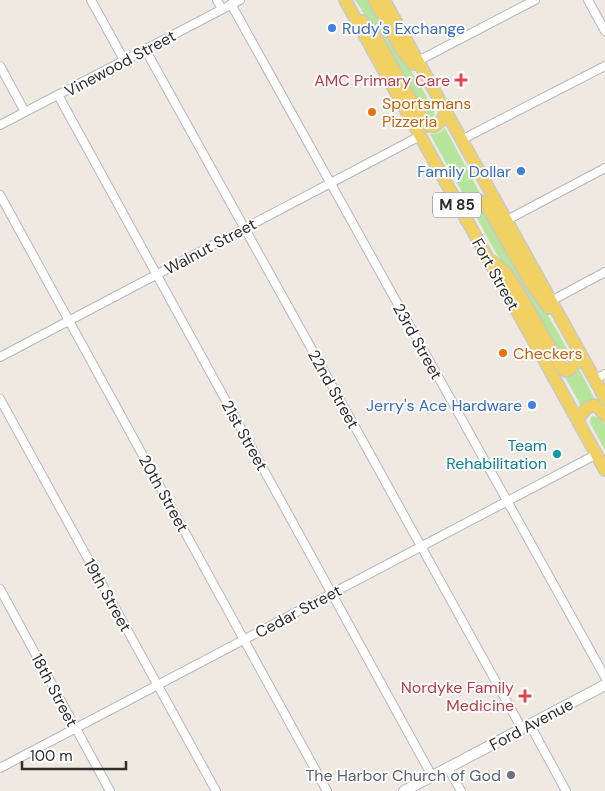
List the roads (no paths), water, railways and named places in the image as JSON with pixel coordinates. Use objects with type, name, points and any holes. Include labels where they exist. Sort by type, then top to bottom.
[{"type":"main road","points":[[374,0],[401,49],[429,80]]},
{"type":"main road","name":"M 85","points":[[384,0],[565,326],[580,352],[600,376],[605,398]]},
{"type":"main road","points":[[346,1],[376,38],[426,124],[435,126],[442,120],[446,112]]},
{"type":"main road","name":"Fort Street","points":[[346,1],[605,470]]},
{"type":"main road","points":[[466,220],[466,210],[472,203],[478,200],[487,206],[530,282],[565,326]]},
{"type":"main road","points":[[486,255],[506,273],[562,368],[566,371],[575,365],[580,352]]},
{"type":"main road","points":[[577,420],[587,408],[594,405],[605,416]]},
{"type":"main road","name":"Ford Avenue","points":[[404,791],[605,685]]},
{"type":"street","points":[[91,0],[124,60]]},
{"type":"street","points":[[217,0],[222,9]]},
{"type":"street","name":"Vinewood Street","points":[[0,125],[240,0]]},
{"type":"street","points":[[418,61],[535,0]]},
{"type":"street","points":[[588,0],[605,31]]},
{"type":"street","name":"23rd Street","points":[[231,4],[605,677]]},
{"type":"street","name":"22nd Street","points":[[146,49],[421,546],[526,727],[566,791]]},
{"type":"street","points":[[0,66],[25,112]]},
{"type":"street","points":[[462,140],[605,66]]},
{"type":"street","name":"21st Street","points":[[58,95],[432,776]]},
{"type":"street","name":"Walnut Street","points":[[0,356],[420,136]]},
{"type":"street","points":[[507,220],[605,168]]},
{"type":"street","name":"20th Street","points":[[0,195],[327,791]]},
{"type":"street","points":[[551,300],[605,272]]},
{"type":"street","name":"19th Street","points":[[0,399],[216,791]]},
{"type":"street","name":"Cedar Street","points":[[0,768],[597,454]]},
{"type":"street","name":"18th Street","points":[[0,589],[110,791]]},
{"type":"street","points":[[448,768],[461,791]]},
{"type":"place","name":"Rudy's Exchange","points":[[332,28]]},
{"type":"place","name":"AMC Primary Care","points":[[461,80]]},
{"type":"place","name":"Sportsmans Pizzeria","points":[[372,112]]},
{"type":"place","name":"Family Dollar","points":[[521,171]]},
{"type":"place","name":"Checkers","points":[[503,353]]},
{"type":"place","name":"Jerry's Ace Hardware","points":[[532,405]]},
{"type":"place","name":"Team Rehabilitation","points":[[557,454]]},
{"type":"place","name":"Nordyke Family Medicine","points":[[525,696]]},
{"type":"place","name":"The Harbor Church of God","points":[[511,775]]}]
